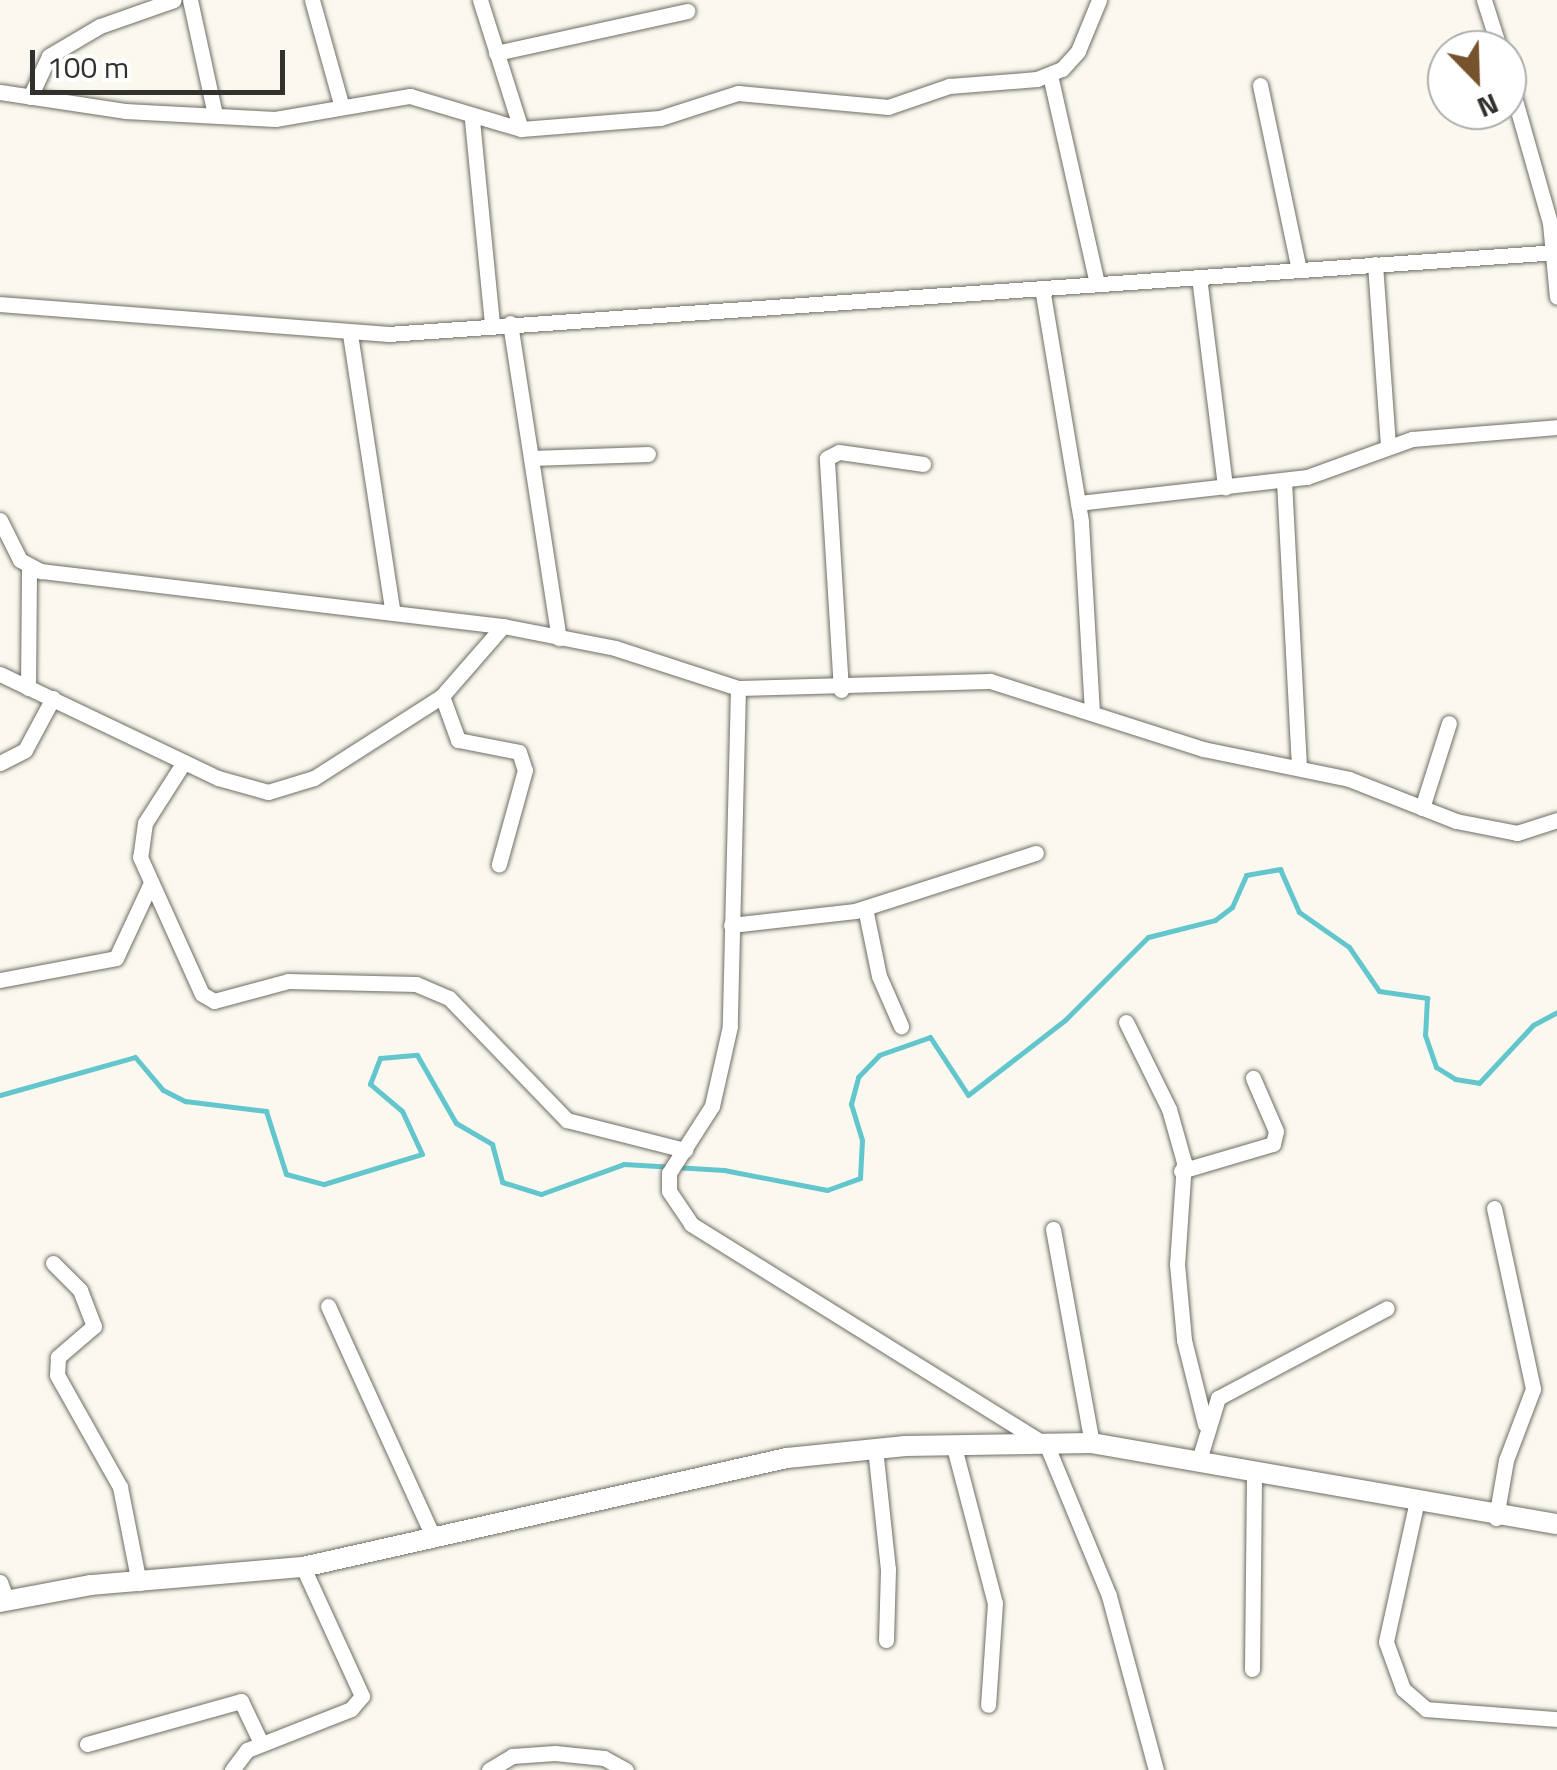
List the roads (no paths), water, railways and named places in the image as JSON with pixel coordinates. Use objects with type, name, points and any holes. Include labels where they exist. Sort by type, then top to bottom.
[{"type":"street","points":[[30,97],[49,56],[100,26],[174,0]]},
{"type":"street","points":[[190,0],[215,116]]},
{"type":"street","points":[[312,0],[340,104]]},
{"type":"street","points":[[480,0],[521,129]]},
{"type":"street","points":[[0,92],[215,116],[289,119],[340,104],[421,97],[472,120],[521,129],[660,118],[738,94],[896,106],[949,86],[1050,74],[1078,51],[1099,0]]},
{"type":"street","points":[[1484,0],[1494,30]]},
{"type":"street","points":[[496,53],[687,11]]},
{"type":"street","points":[[1050,74],[1098,284]]},
{"type":"street","points":[[1260,85],[1299,270]]},
{"type":"street","points":[[472,120],[492,324]]},
{"type":"street","points":[[1523,130],[1556,252],[1557,297]]},
{"type":"street","points":[[0,304],[350,334],[1556,252]]},
{"type":"street","points":[[1375,264],[1388,446]]},
{"type":"street","points":[[1199,277],[1224,487]]},
{"type":"street","points":[[1042,288],[1078,503],[1092,712]]},
{"type":"street","points":[[510,323],[559,638]]},
{"type":"street","points":[[350,334],[392,608]]},
{"type":"street","points":[[1078,503],[1284,481],[1388,446],[1557,427]]},
{"type":"street","points":[[841,690],[827,458],[839,452],[923,464]]},
{"type":"street","points":[[531,458],[648,454]]},
{"type":"street","points":[[1284,481],[1299,768]]},
{"type":"street","points":[[0,520],[29,568],[28,688]]},
{"type":"street","points":[[29,568],[392,608],[503,626],[738,688],[841,690],[972,679],[1092,712],[1204,749],[1299,768],[1422,808],[1517,833],[1557,820]]},
{"type":"street","points":[[0,674],[244,788],[287,789],[442,696],[503,626]]},
{"type":"street","points":[[738,688],[724,1067],[685,1150],[669,1173],[668,1191],[691,1224],[1047,1446],[1110,1596],[1156,1770]]},
{"type":"street","points":[[442,696],[458,740],[518,752],[524,770],[499,864]]},
{"type":"street","points":[[0,763],[25,750],[53,698]]},
{"type":"street","points":[[1422,808],[1449,723]]},
{"type":"street","points":[[184,762],[140,838],[151,883],[193,979],[214,1001],[288,981],[416,984],[450,998],[567,1120],[685,1150]]},
{"type":"street","points":[[731,925],[865,908],[1036,853]]},
{"type":"street","points":[[0,980],[116,958],[151,883]]},
{"type":"street","points":[[865,908],[880,976],[901,1026]]},
{"type":"street","points":[[1126,1022],[1169,1110],[1182,1171],[1176,1254],[1184,1340],[1205,1424],[1199,1460]]},
{"type":"street","points":[[1182,1171],[1273,1144],[1276,1132],[1253,1078]]},
{"type":"street","points":[[1494,1208],[1533,1389],[1506,1460],[1496,1518]]},
{"type":"street","points":[[1053,1229],[1092,1443]]},
{"type":"street","points":[[52,1263],[91,1310],[92,1331],[58,1356],[57,1375],[120,1487],[139,1583]]},
{"type":"street","points":[[328,1306],[433,1536]]},
{"type":"street","points":[[1205,1424],[1228,1391],[1387,1308]]},
{"type":"street","points":[[2,1595],[304,1568],[787,1458],[875,1448],[1092,1443],[1199,1460],[1416,1505],[1557,1524]]},
{"type":"street","points":[[954,1447],[995,1603],[988,1705]]},
{"type":"street","points":[[875,1448],[888,1568],[886,1640]]},
{"type":"street","points":[[1252,1668],[1254,1474]]},
{"type":"street","points":[[1416,1505],[1386,1642],[1403,1689],[1426,1708],[1557,1719]]},
{"type":"street","points":[[232,1770],[261,1743],[351,1709],[362,1696],[304,1568]]},
{"type":"street","points":[[87,1744],[242,1701],[261,1743]]},
{"type":"street","points":[[489,1770],[512,1756],[555,1754],[604,1758],[626,1770]]},
{"type":"waterway","points":[[0,1095],[135,1057],[163,1090],[185,1101],[266,1111],[286,1174],[324,1184],[422,1154],[402,1111],[370,1084],[380,1058],[417,1055],[456,1123],[492,1144],[502,1182],[541,1194],[624,1164],[724,1170],[827,1190],[860,1178],[862,1140],[851,1104],[858,1077],[879,1055],[930,1037],[968,1095],[1065,1020],[1148,937],[1215,920],[1232,907],[1246,875],[1280,869],[1299,912],[1349,947],[1379,991],[1427,998],[1425,1035],[1436,1067],[1455,1079],[1479,1083],[1533,1025],[1557,1012]]}]
